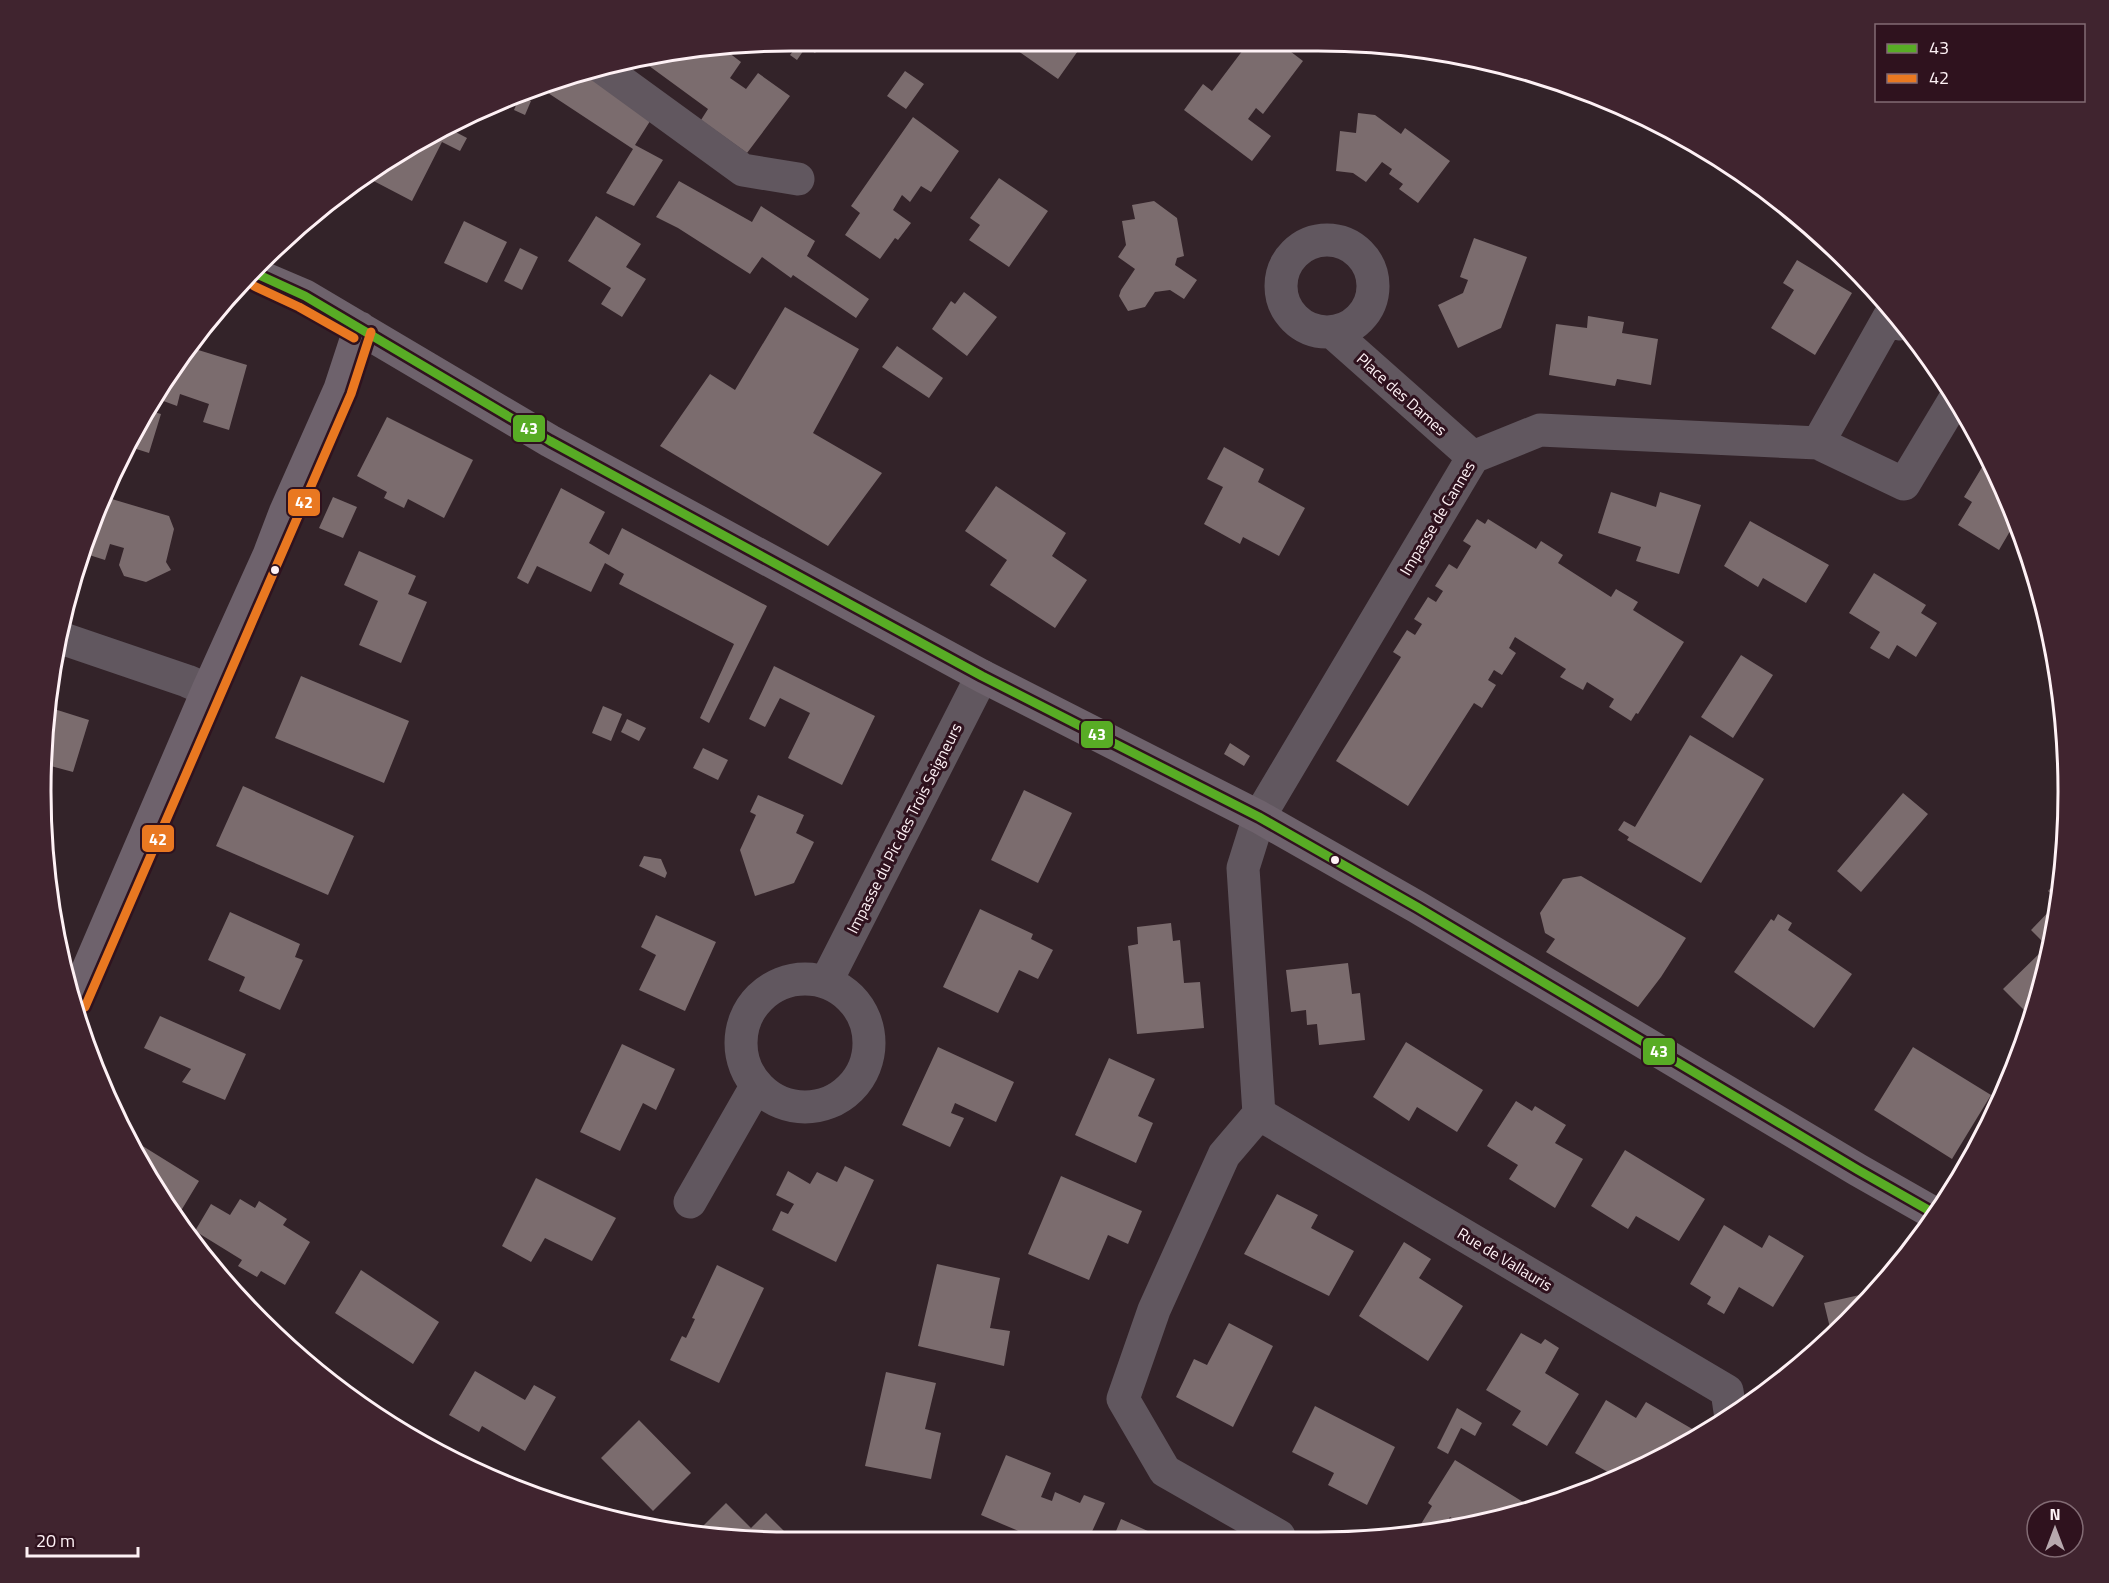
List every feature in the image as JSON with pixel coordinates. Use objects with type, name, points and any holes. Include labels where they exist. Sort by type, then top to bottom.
[{"type":"main road","points":[[262,275],[305,296],[550,441],[982,676],[1258,817],[1417,907],[1928,1210]]},
{"type":"main road","points":[[79,991],[207,690],[269,555],[340,389],[360,328]]},
{"type":"street","points":[[610,74],[743,170],[798,179]]},
{"type":"street","points":[[1818,442],[1888,320]]},
{"type":"street","name":"Place des Dames","points":[[1332,332],[1473,457]]},
{"type":"street","name":"Impasse de Cannes","points":[[1258,817],[1473,457],[1540,430],[1818,442],[1904,484],[1950,407]]},
{"type":"street","points":[[67,640],[207,690]]},
{"type":"street","name":"Impasse du Pic des Trois Seigneurs","points":[[827,980],[982,676]]},
{"type":"street","points":[[1258,817],[1243,868],[1259,1114],[1224,1155],[1154,1311],[1123,1399],[1165,1471],[1272,1532]]},
{"type":"street","points":[[795,980],[827,980],[850,997],[859,1008],[868,1028],[869,1050],[863,1071],[856,1082],[839,1097],[822,1105],[800,1107],[774,1100],[757,1086],[742,1058],[741,1036],[743,1024],[753,1005],[762,995],[781,983],[795,980]]},
{"type":"street","points":[[690,1202],[757,1086]]},
{"type":"street","name":"Rue de Vallauris","points":[[1259,1114],[1727,1391],[1729,1407]]},
{"type":"building","points":[[793,51],[803,51],[797,60],[790,55]]},
{"type":"building","points":[[1018,51],[1078,51],[1058,79]]},
{"type":"building","points":[[1242,51],[1290,51],[1303,61],[1263,114],[1256,108],[1248,119],[1271,136],[1252,161],[1184,110],[1203,84],[1212,91]]},
{"type":"building","points":[[731,54],[741,62],[730,78],[746,89],[758,73],[790,96],[747,153],[701,120],[708,109],[648,65]]},
{"type":"building","points":[[905,71],[924,84],[906,109],[887,96]]},
{"type":"building","points":[[592,78],[652,118],[635,145],[663,160],[634,206],[606,193],[633,149],[547,92]]},
{"type":"building","points":[[528,100],[531,101],[525,115],[514,110],[517,104]]},
{"type":"building","points":[[1358,113],[1375,115],[1401,134],[1405,128],[1450,161],[1418,203],[1399,189],[1403,184],[1389,174],[1392,169],[1382,162],[1366,182],[1353,173],[1336,171],[1340,131],[1356,133]]},
{"type":"building","points":[[913,117],[959,151],[931,192],[921,186],[910,202],[902,195],[893,210],[911,223],[898,240],[895,238],[880,259],[845,235],[860,213],[851,206]]},
{"type":"building","points":[[455,132],[467,138],[460,151],[442,142],[412,201],[373,181],[421,150]]},
{"type":"building","points":[[999,178],[1048,211],[1009,267],[969,240],[980,225],[970,218]]},
{"type":"building","points":[[679,181],[752,222],[761,206],[815,241],[807,256],[869,299],[856,318],[793,275],[791,278],[762,257],[750,274],[678,228],[656,217]]},
{"type":"building","points":[[1154,201],[1177,218],[1184,256],[1177,258],[1175,265],[1197,280],[1184,299],[1170,290],[1155,292],[1145,307],[1128,311],[1119,296],[1135,269],[1118,257],[1126,245],[1122,221],[1135,219],[1132,205]]},
{"type":"building","points":[[596,216],[641,244],[626,267],[646,279],[622,317],[601,304],[611,288],[568,261]]},
{"type":"building","points":[[464,221],[507,242],[487,283],[444,263]]},
{"type":"building","points":[[1474,238],[1527,257],[1501,328],[1458,348],[1438,305],[1463,293],[1468,280],[1460,277]]},
{"type":"building","points":[[520,248],[538,257],[522,290],[504,281]]},
{"type":"building","points":[[1797,260],[1852,293],[1815,355],[1771,328],[1794,290],[1783,283]]},
{"type":"building","points":[[964,292],[997,317],[967,356],[932,329],[951,301],[955,304]]},
{"type":"building","points":[[785,307],[859,349],[813,433],[882,473],[828,546],[660,446],[710,374],[735,390]]},
{"type":"building","points":[[1588,316],[1624,322],[1622,333],[1658,339],[1651,385],[1617,379],[1615,386],[1549,375],[1556,324],[1587,328]]},
{"type":"building","points":[[897,346],[943,378],[929,398],[882,367]]},
{"type":"building","points":[[198,350],[247,365],[229,430],[203,422],[209,404],[180,394],[177,406],[163,401]]},
{"type":"building","points":[[155,412],[161,414],[149,453],[135,449]]},
{"type":"building","points":[[387,417],[473,460],[444,518],[408,499],[404,508],[384,498],[387,492],[357,476]]},
{"type":"building","points":[[1224,447],[1264,469],[1258,482],[1305,508],[1279,556],[1243,537],[1240,544],[1204,524],[1223,487],[1207,479]]},
{"type":"building","points":[[1983,466],[2010,530],[1999,550],[1958,525],[1972,502],[1964,497]]},
{"type":"building","points":[[996,486],[1066,533],[1052,556],[1087,580],[1055,628],[990,585],[1007,560],[965,531]]},
{"type":"building","points":[[561,488],[605,512],[589,543],[609,555],[622,528],[767,606],[709,723],[700,718],[734,644],[619,584],[624,574],[605,563],[591,592],[537,566],[528,584],[517,578]]},
{"type":"building","points":[[1611,492],[1656,507],[1660,492],[1701,505],[1679,574],[1636,561],[1641,547],[1598,533]]},
{"type":"building","points":[[333,497],[357,507],[343,538],[319,528]]},
{"type":"building","points":[[111,499],[169,516],[174,529],[166,562],[171,570],[146,582],[124,576],[119,565],[124,548],[110,544],[105,560],[89,555]]},
{"type":"building","points":[[1477,519],[1485,524],[1488,519],[1536,549],[1541,541],[1563,555],[1558,563],[1611,597],[1616,589],[1638,602],[1633,610],[1684,642],[1638,714],[1636,713],[1631,721],[1609,707],[1614,699],[1587,682],[1583,690],[1560,677],[1566,669],[1515,637],[1509,648],[1516,653],[1502,675],[1494,670],[1488,680],[1496,685],[1482,708],[1474,703],[1408,806],[1336,761],[1401,657],[1393,652],[1407,630],[1415,635],[1422,624],[1414,619],[1428,597],[1436,602],[1443,591],[1435,586],[1449,564],[1457,569],[1471,546],[1463,541]]},
{"type":"building","points":[[1750,521],[1829,565],[1806,603],[1763,578],[1758,587],[1724,566]]},
{"type":"building","points":[[359,551],[416,576],[408,594],[427,602],[401,663],[359,645],[378,601],[344,585]]},
{"type":"building","points":[[1874,573],[1926,605],[1921,613],[1937,623],[1916,657],[1897,645],[1889,659],[1870,648],[1880,632],[1849,613]]},
{"type":"building","points":[[1741,655],[1773,675],[1733,738],[1701,717]]},
{"type":"building","points":[[774,666],[875,716],[842,785],[788,758],[810,713],[780,698],[765,727],[749,719]]},
{"type":"building","points":[[301,676],[409,721],[384,783],[275,738]]},
{"type":"building","points":[[603,706],[622,714],[611,741],[592,733]]},
{"type":"building","points":[[56,710],[89,720],[73,772],[52,766]]},
{"type":"building","points":[[627,719],[646,728],[639,741],[621,732]]},
{"type":"building","points":[[1690,735],[1764,779],[1701,883],[1627,840],[1629,837],[1618,830],[1624,821],[1635,827]]},
{"type":"building","points":[[1230,743],[1250,756],[1244,766],[1224,754]]},
{"type":"building","points":[[703,748],[728,760],[718,780],[693,768]]},
{"type":"building","points":[[243,786],[354,836],[328,895],[216,846]]},
{"type":"building","points":[[1024,790],[1072,813],[1038,883],[991,860]]},
{"type":"building","points":[[1903,793],[1928,814],[1861,892],[1837,871]]},
{"type":"building","points":[[758,795],[804,815],[796,833],[814,842],[794,883],[755,896],[740,850],[756,815],[750,812]]},
{"type":"building","points":[[644,856],[661,859],[667,873],[665,878],[639,866]]},
{"type":"building","points":[[1581,876],[1686,938],[1638,1007],[1546,952],[1555,939],[1545,933],[1540,913],[1563,879]]},
{"type":"building","points":[[980,909],[1033,934],[1031,939],[1053,950],[1038,979],[1019,970],[998,1013],[943,987]]},
{"type":"building","points":[[230,912],[300,944],[295,957],[303,960],[280,1010],[239,991],[245,977],[208,960]]},
{"type":"building","points":[[2048,912],[2043,942],[2031,930]]},
{"type":"building","points":[[1778,914],[1792,923],[1788,930],[1852,974],[1814,1028],[1734,972],[1771,919],[1774,921]]},
{"type":"building","points":[[656,915],[716,942],[685,1011],[639,990],[656,955],[641,947]]},
{"type":"building","points":[[1171,923],[1173,941],[1180,940],[1184,983],[1200,982],[1204,1028],[1137,1034],[1128,946],[1138,944],[1137,927]]},
{"type":"building","points":[[2040,953],[2025,1011],[2003,989]]},
{"type":"building","points":[[1348,963],[1352,994],[1360,993],[1365,1040],[1319,1045],[1317,1024],[1307,1025],[1306,1010],[1291,1012],[1286,970]]},
{"type":"building","points":[[160,1016],[246,1054],[225,1100],[182,1082],[191,1069],[144,1048]]},
{"type":"building","points":[[1406,1042],[1483,1090],[1457,1132],[1417,1107],[1409,1121],[1373,1097]]},
{"type":"building","points":[[622,1044],[675,1069],[656,1110],[643,1103],[620,1151],[580,1132]]},
{"type":"building","points":[[938,1047],[1014,1082],[996,1122],[955,1103],[951,1113],[964,1118],[950,1147],[902,1125]]},
{"type":"building","points":[[1913,1047],[1991,1095],[1952,1159],[1874,1110]]},
{"type":"building","points":[[1109,1058],[1155,1079],[1138,1116],[1153,1123],[1136,1163],[1075,1135]]},
{"type":"building","points":[[1516,1101],[1532,1111],[1535,1106],[1566,1125],[1555,1143],[1583,1159],[1555,1208],[1509,1179],[1518,1165],[1487,1146]]},
{"type":"building","points":[[141,1145],[199,1181],[181,1210]]},
{"type":"building","points":[[1625,1150],[1705,1199],[1679,1241],[1636,1216],[1628,1229],[1591,1206]]},
{"type":"building","points":[[845,1166],[874,1180],[836,1262],[772,1230],[781,1211],[788,1214],[794,1204],[776,1195],[788,1171],[810,1184],[817,1172],[837,1182]]},
{"type":"building","points":[[1061,1176],[1142,1211],[1128,1244],[1108,1235],[1089,1280],[1028,1254]]},
{"type":"building","points":[[536,1178],[616,1218],[592,1261],[545,1238],[531,1262],[502,1246]]},
{"type":"building","points":[[1277,1194],[1318,1215],[1311,1228],[1354,1251],[1329,1296],[1244,1254]]},
{"type":"building","points":[[240,1199],[255,1208],[259,1201],[287,1219],[283,1225],[310,1242],[285,1285],[261,1271],[257,1277],[238,1266],[242,1260],[195,1230],[211,1204],[230,1215]]},
{"type":"building","points":[[1724,1225],[1762,1248],[1769,1235],[1804,1256],[1773,1307],[1739,1287],[1724,1314],[1707,1304],[1711,1297],[1690,1284]]},
{"type":"building","points":[[1404,1242],[1431,1259],[1419,1278],[1463,1306],[1428,1361],[1359,1316]]},
{"type":"building","points":[[937,1264],[1000,1278],[990,1328],[1010,1331],[1004,1366],[918,1346]]},
{"type":"building","points":[[717,1265],[764,1288],[719,1383],[670,1360],[682,1336],[686,1338],[695,1319],[692,1318]]},
{"type":"building","points":[[361,1270],[439,1322],[413,1364],[335,1313]]},
{"type":"building","points":[[1860,1295],[1830,1326],[1824,1303]]},
{"type":"building","points":[[1229,1323],[1273,1346],[1233,1427],[1176,1397],[1194,1359],[1207,1365]]},
{"type":"building","points":[[1521,1333],[1541,1344],[1545,1339],[1559,1348],[1545,1373],[1579,1394],[1547,1446],[1512,1425],[1521,1411],[1486,1390]]},
{"type":"building","points":[[475,1371],[525,1400],[534,1385],[556,1397],[525,1451],[482,1426],[479,1432],[449,1415]]},
{"type":"building","points":[[886,1372],[936,1383],[925,1429],[941,1433],[931,1479],[865,1466]]},
{"type":"building","points":[[1606,1400],[1636,1418],[1646,1402],[1693,1430],[1609,1473],[1575,1453]]},
{"type":"building","points":[[1315,1406],[1395,1447],[1367,1505],[1328,1485],[1334,1473],[1292,1452]]},
{"type":"building","points":[[1457,1408],[1482,1423],[1475,1436],[1461,1428],[1448,1454],[1437,1448]]},
{"type":"building","points":[[639,1420],[691,1473],[653,1511],[601,1458]]},
{"type":"building","points":[[1006,1455],[1051,1473],[1041,1497],[1052,1501],[1055,1492],[1080,1503],[1084,1495],[1105,1503],[1092,1532],[1021,1532],[981,1515]]},
{"type":"building","points":[[1455,1460],[1524,1503],[1462,1518],[1454,1519],[1450,1517],[1448,1520],[1420,1525],[1432,1506],[1428,1503]]},
{"type":"building","points":[[726,1503],[751,1528],[766,1513],[785,1532],[743,1530],[702,1527]]},
{"type":"building","points":[[1121,1519],[1150,1532],[1116,1532]]},
{"type":"transit line","name":"43","points":[[261,276],[305,296],[550,441],[982,676],[1259,817],[1417,907],[1928,1210]]},
{"type":"transit line","name":"42","points":[[254,286],[299,307],[354,338]]},
{"type":"transit line","name":"42","points":[[85,1007],[351,394],[371,332]]}]
